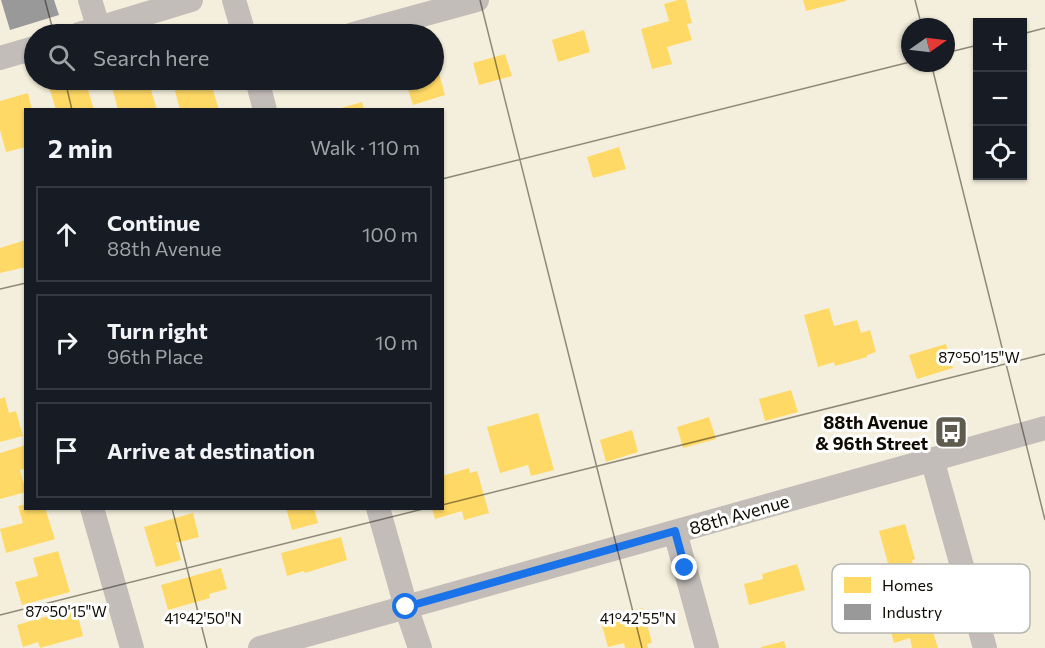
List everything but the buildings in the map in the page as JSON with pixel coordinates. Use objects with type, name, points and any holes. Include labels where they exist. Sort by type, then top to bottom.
[{"type":"street","points":[[89,24],[90,0]]},
{"type":"street","points":[[114,24],[191,0]]},
{"type":"street","points":[[234,0],[241,24]]},
{"type":"street","points":[[389,24],[477,0]]},
{"type":"street","points":[[0,58],[24,51]]},
{"type":"street","points":[[260,90],[264,108]]},
{"type":"street","name":"88th Avenue","points":[[260,648],[1045,428]]},
{"type":"street","points":[[932,459],[961,564]]},
{"type":"street","points":[[93,510],[132,648]]},
{"type":"street","points":[[379,510],[420,648]]},
{"type":"street","points":[[675,531],[707,648]]},
{"type":"street","points":[[981,633],[985,648]]},
{"type":"place","name":"88th Avenue & 96th Street","points":[[951,432]]},
{"type":"route","points":[[406,607],[675,531],[685,568]]}]
